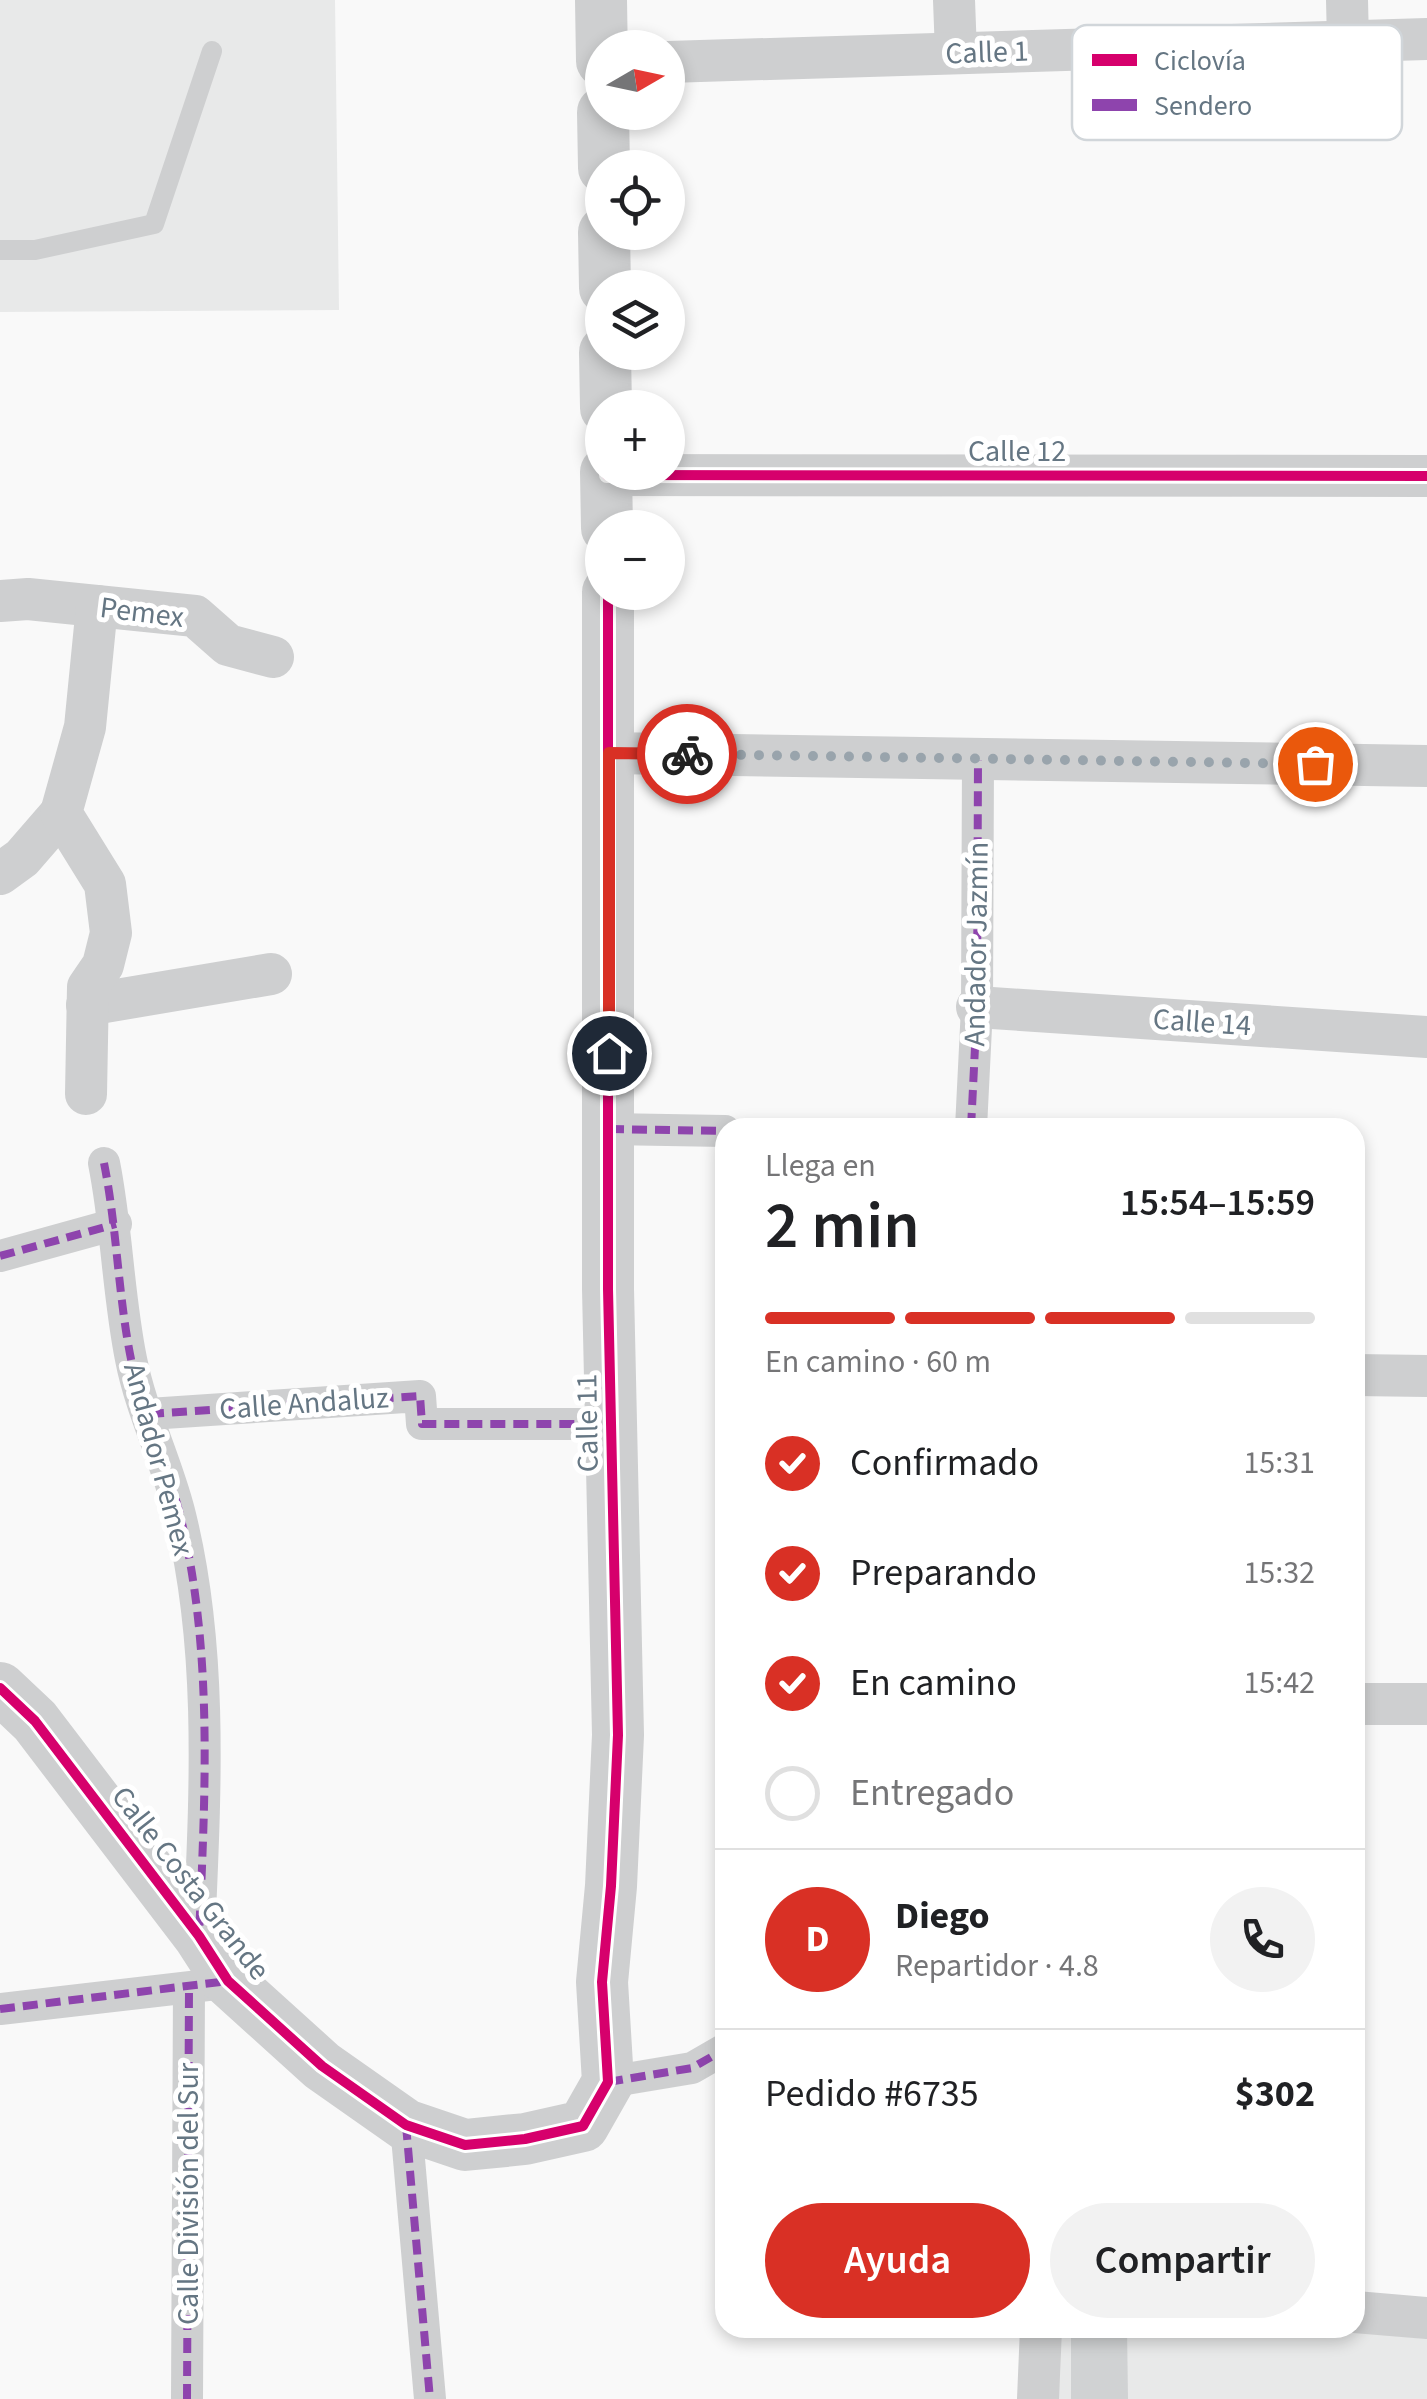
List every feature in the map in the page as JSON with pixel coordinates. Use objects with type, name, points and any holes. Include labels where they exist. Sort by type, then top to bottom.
[{"type":"street","points":[[601,0],[601,30]]},
{"type":"street","points":[[954,0],[956,53]]},
{"type":"street","name":"Calle 1","points":[[1288,25],[1347,20]]},
{"type":"street","name":"Calle 1","points":[[1402,33],[1427,39]]},
{"type":"street","name":"Calle 1","points":[[685,61],[956,53],[1072,43]]},
{"type":"street","name":"Calle 12","points":[[685,474],[1427,476]]},
{"type":"street","name":"Pemex","points":[[0,601],[28,599],[195,616],[228,645],[272,657]]},
{"type":"street","points":[[0,874],[22,858],[61,813],[85,727],[97,606]]},
{"type":"street","name":"Calle 11","points":[[608,610],[608,1128],[618,1735],[612,1886],[602,1982],[608,2082]]},
{"type":"street","points":[[609,753],[1427,766]]},
{"type":"street","name":"Andador Jazmín","points":[[971,1118],[977,1007],[978,760]]},
{"type":"street","points":[[61,813],[105,884],[111,933],[103,966],[88,988],[86,1094]]},
{"type":"street","points":[[87,1005],[271,974]]},
{"type":"street","name":"Calle 14","points":[[977,1007],[1427,1038]]},
{"type":"street","points":[[608,1128],[715,1132]]},
{"type":"street","name":"Andador Pemex","points":[[104,1163],[116,1224],[132,1361],[180,1514],[199,1633],[205,1806],[200,1936]]},
{"type":"street","points":[[0,1256],[116,1224]]},
{"type":"street","points":[[1365,1374],[1427,1376]]},
{"type":"street","name":"Calle Andaluz","points":[[149,1414],[420,1396],[422,1424],[612,1424]]},
{"type":"street","name":"Calle Costa Grande","points":[[0,1688],[34,1721],[200,1936],[208,1985],[406,2125],[465,2145],[525,2140],[583,2126],[608,2082]]},
{"type":"street","points":[[1365,1704],[1427,1704]]},
{"type":"street","points":[[0,2009],[208,1985]]},
{"type":"street","name":"Calle División del Sur","points":[[187,2399],[208,1985]]},
{"type":"street","points":[[608,2082],[692,2068],[715,2055]]},
{"type":"street","points":[[406,2125],[430,2399]]},
{"type":"street","points":[[1365,2313],[1427,2318]]},
{"type":"street","points":[[1038,2399],[1041,2338]]},
{"type":"lane","points":[[0,250],[35,250],[154,224],[212,51]]},
{"type":"shaded area","points":[[0,0],[335,0],[339,310],[0,312]]},
{"type":"shaded area","points":[[1365,2333],[1427,2339],[1427,2399],[1050,2399],[1052,2338],[1365,2338]]},
{"type":"building","points":[[1071,2338],[1127,2338],[1128,2399],[1071,2399]]},
{"type":"marked path","points":[[971,1118],[977,1007],[978,760]]},
{"type":"marked path","points":[[609,1129],[715,1131]]},
{"type":"marked path","points":[[104,1163],[131,1359],[179,1511],[198,1616],[204,1723],[199,1936]]},
{"type":"marked path","points":[[0,1256],[116,1224]]},
{"type":"marked path","points":[[149,1414],[420,1396],[422,1424],[612,1424]]},
{"type":"marked path","points":[[0,2009],[228,1981]]},
{"type":"marked path","points":[[187,2399],[189,1988]]},
{"type":"marked path","points":[[608,2082],[692,2068],[715,2055]]},
{"type":"marked path","points":[[406,2125],[430,2399]]},
{"type":"cycle path","points":[[685,475],[1427,476]]},
{"type":"cycle path","points":[[0,1688],[35,1721],[199,1936],[228,1981],[322,2066],[406,2125],[465,2145],[525,2139],[583,2126],[608,2082],[602,1982],[618,1735],[608,1289],[608,610]]},
{"type":"way so far","points":[[687,754],[1315,764]]},
{"type":"route","points":[[609,1053],[609,753],[687,754]]}]
